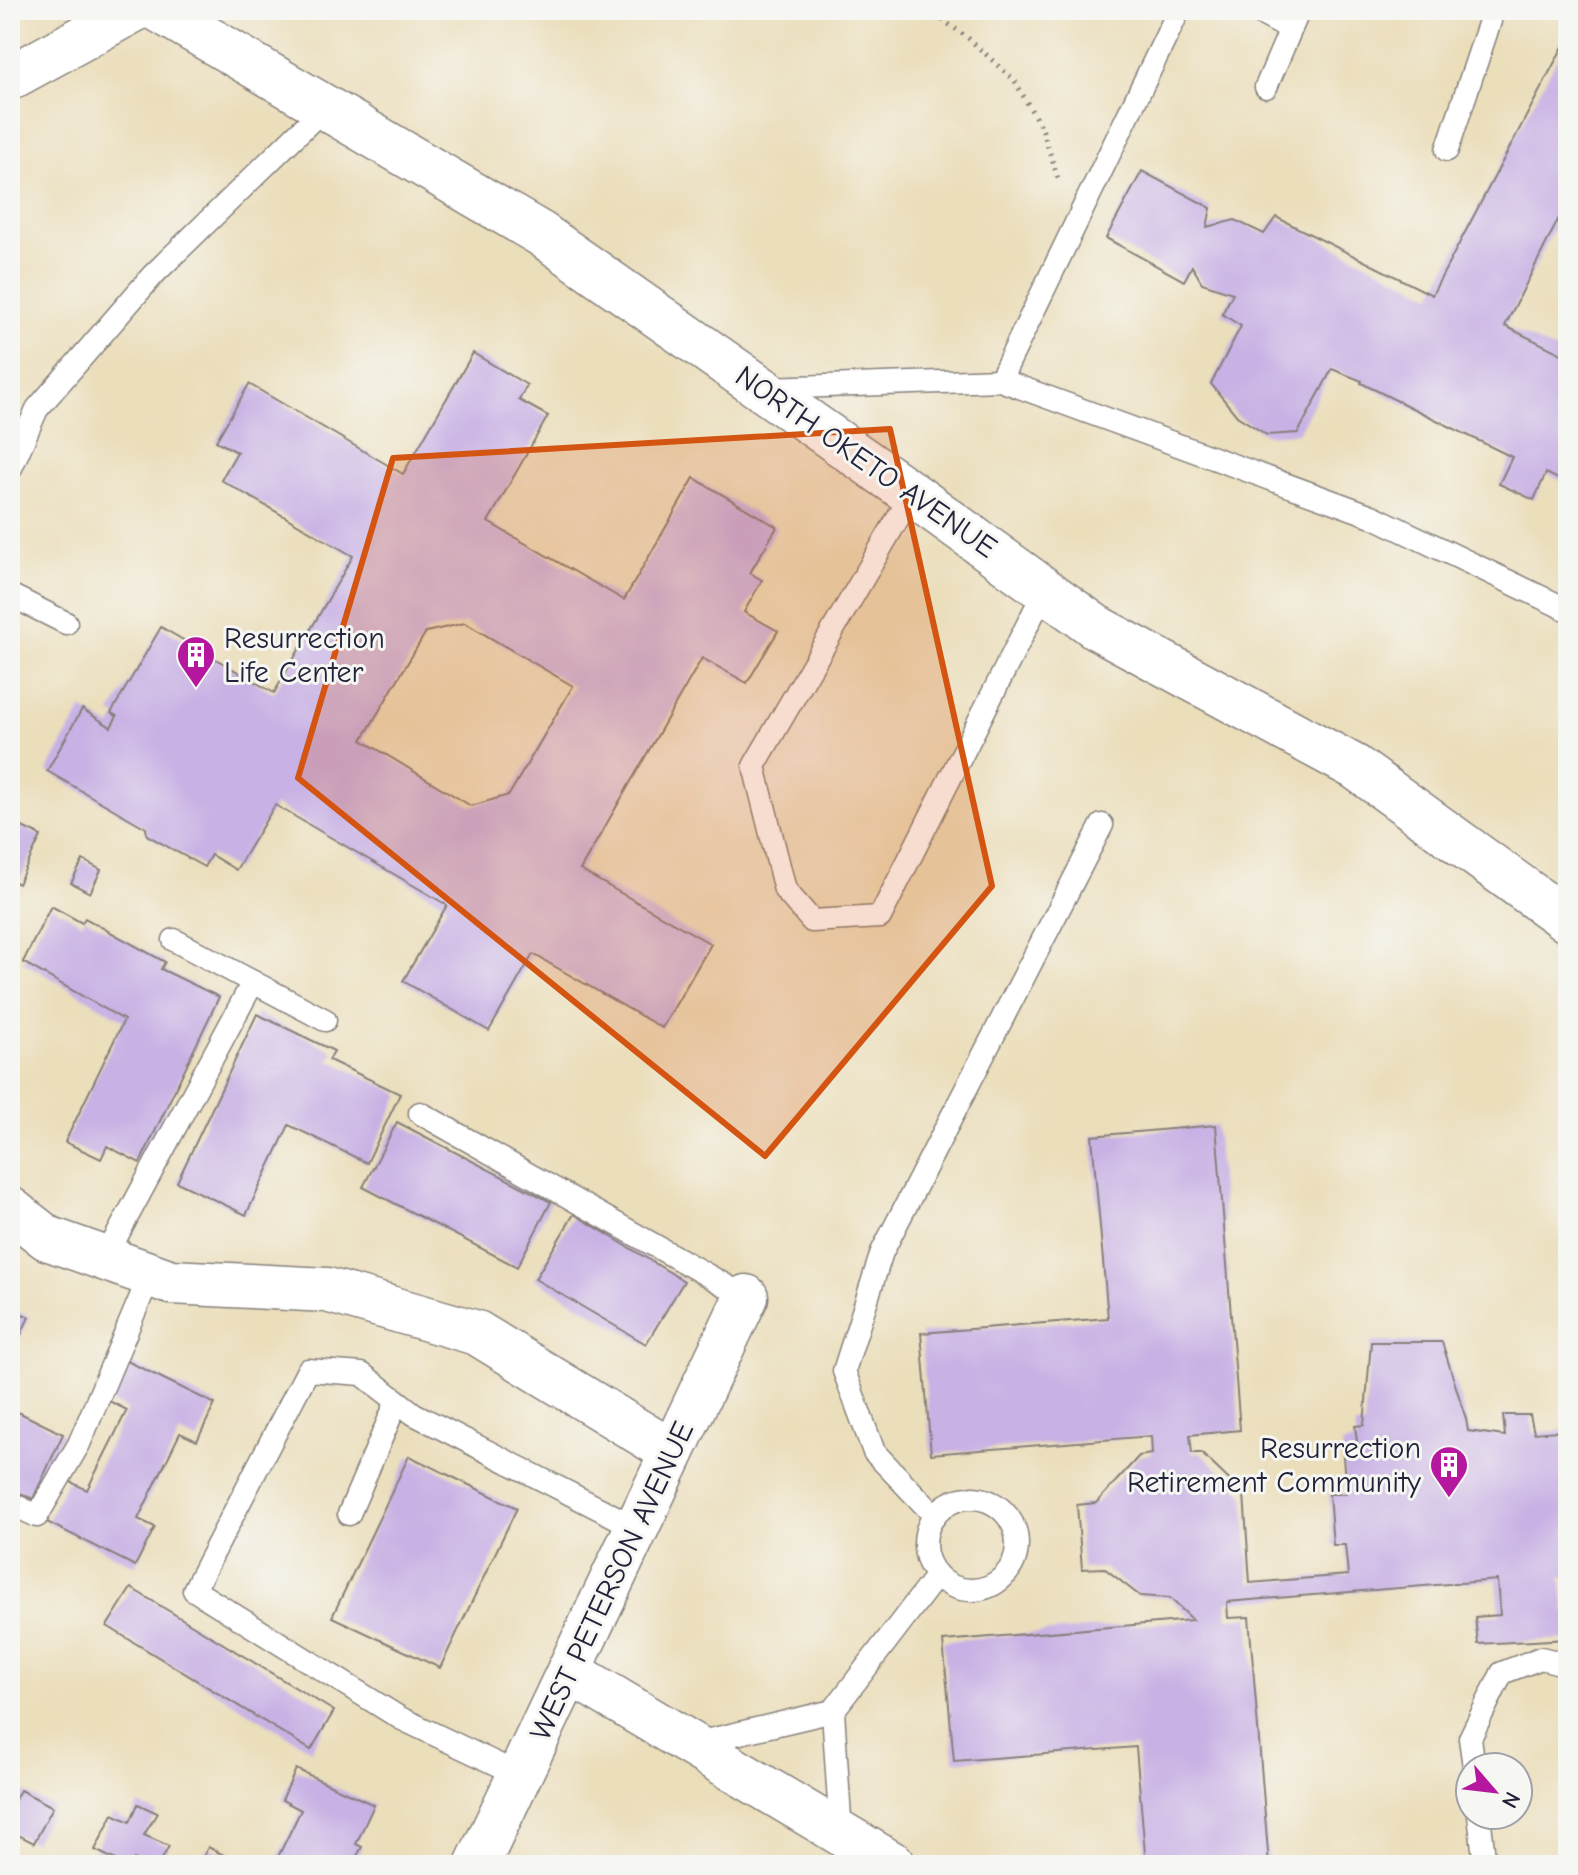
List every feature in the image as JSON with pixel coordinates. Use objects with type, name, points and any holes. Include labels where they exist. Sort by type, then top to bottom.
[{"type":"street","name":"NORTH OKETO AVENUE","points":[[159,10],[541,234],[1096,627],[1355,767],[1568,921]]},
{"type":"street","points":[[16,68],[108,16]]},
{"type":"street","points":[[10,1209],[47,1238],[171,1282],[327,1290],[477,1333],[672,1452]]},
{"type":"street","name":"WEST PETERSON AVENUE","points":[[477,1865],[746,1297]]},
{"type":"street","points":[[570,1672],[691,1744],[846,1849],[894,1865]]},
{"type":"lane","points":[[1000,380],[1179,10]]},
{"type":"lane","points":[[1254,10],[1294,20],[1266,87]]},
{"type":"lane","points":[[1447,150],[1490,21],[1490,10]]},
{"type":"lane","points":[[10,470],[37,409],[153,275],[325,107]]},
{"type":"lane","points":[[762,388],[1000,380],[1372,516],[1568,610]]},
{"type":"lane","points":[[912,494],[754,766],[785,890],[812,921],[880,917],[1045,590]]},
{"type":"lane","points":[[10,595],[66,623]]},
{"type":"lane","points":[[935,1516],[874,1452],[844,1371],[882,1252],[1102,825]]},
{"type":"lane","points":[[174,940],[325,1020]]},
{"type":"lane","points":[[105,1258],[253,982]]},
{"type":"lane","points":[[420,1113],[746,1297]]},
{"type":"lane","points":[[10,1503],[37,1516],[79,1444],[150,1275]]},
{"type":"lane","points":[[520,1775],[400,1718],[194,1590],[308,1370],[362,1374],[414,1414],[637,1528]]},
{"type":"lane","points":[[349,1514],[397,1401]]},
{"type":"lane","points":[[978,1498],[993,1503],[1005,1513],[1014,1527],[1018,1543],[1015,1558],[996,1583],[981,1589],[965,1590],[950,1585],[937,1575],[929,1562],[925,1546],[927,1530],[935,1516],[947,1505],[961,1499],[978,1498]]},
{"type":"lane","points":[[691,1744],[833,1711],[937,1575]]},
{"type":"lane","points":[[1472,1751],[1470,1738],[1502,1673],[1541,1658],[1568,1665]]},
{"type":"lane","points":[[833,1711],[846,1849]]},
{"type":"lane","points":[[1481,1831],[1485,1865]]},
{"type":"path","points":[[929,10],[968,38],[1015,81],[1043,131],[1058,181],[1091,193]]},
{"type":"highlighted area","points":[[890,429],[992,886],[765,1156],[298,778],[393,458]]},
{"type":"building","points":[[1568,37],[1568,200],[1505,326],[1568,357],[1568,484],[1546,473],[1534,500],[1499,484],[1512,457],[1332,369],[1298,433],[1267,435],[1237,416],[1211,384],[1241,326],[1222,314],[1233,293],[1202,283],[1192,266],[1184,281],[1106,238],[1142,171],[1211,208],[1207,227],[1235,220],[1264,234],[1276,217],[1432,295]]},
{"type":"building","name":"Resurrection Life Center","points":[[473,353],[527,385],[519,400],[548,416],[488,522],[624,600],[694,478],[777,527],[750,573],[762,580],[744,612],[778,631],[747,683],[702,658],[580,870],[711,944],[662,1028],[533,954],[489,1031],[403,981],[447,905],[275,805],[236,870],[211,855],[204,867],[147,835],[146,828],[47,771],[82,709],[111,727],[117,716],[111,713],[161,627],[274,693],[353,556],[221,480],[237,452],[216,441],[249,384],[403,474]],"holes":[[[465,623],[573,686],[509,795],[471,806],[362,740],[426,632]]]},
{"type":"building","points":[[10,821],[41,836],[18,884],[10,880]]},
{"type":"building","points":[[83,860],[101,870],[90,893],[71,883]]},
{"type":"building","points":[[51,906],[82,923],[85,918],[165,962],[161,969],[219,997],[140,1163],[107,1146],[101,1159],[65,1142],[124,1020],[23,962]]},
{"type":"building","points":[[257,1014],[334,1051],[329,1060],[400,1094],[367,1163],[289,1125],[246,1215],[177,1182]]},
{"type":"building","points":[[397,1122],[551,1202],[517,1267],[363,1187]]},
{"type":"building","name":"Resurrection Retirement Community","points":[[1216,1125],[1240,1430],[1190,1435],[1192,1453],[1201,1453],[1244,1494],[1250,1583],[1348,1575],[1345,1545],[1333,1545],[1329,1494],[1346,1494],[1342,1444],[1357,1441],[1355,1426],[1364,1425],[1371,1342],[1442,1342],[1468,1431],[1505,1436],[1503,1415],[1530,1415],[1534,1433],[1568,1430],[1568,1576],[1561,1577],[1565,1613],[1568,1613],[1568,1639],[1478,1644],[1475,1617],[1500,1615],[1497,1580],[1227,1602],[1228,1618],[1249,1617],[1269,1865],[1146,1865],[1136,1747],[954,1761],[943,1641],[1193,1620],[1170,1598],[1140,1596],[1104,1568],[1082,1569],[1077,1505],[1096,1503],[1139,1456],[1152,1454],[1151,1436],[931,1454],[921,1333],[1108,1318],[1092,1136]]},
{"type":"building","points":[[574,1214],[684,1281],[646,1344],[535,1279]]},
{"type":"building","points":[[10,1308],[29,1317],[10,1358]]},
{"type":"building","points":[[125,1360],[215,1404],[197,1441],[180,1433],[138,1519],[155,1527],[135,1566],[47,1522],[67,1480],[87,1490],[127,1410],[105,1399]]},
{"type":"building","points":[[10,1408],[63,1434],[33,1499],[10,1489]]},
{"type":"building","points":[[409,1456],[517,1508],[440,1668],[332,1617]]},
{"type":"building","points":[[131,1588],[334,1711],[311,1750],[107,1626]]},
{"type":"building","points":[[296,1769],[374,1805],[356,1844],[362,1847],[357,1856],[376,1865],[274,1865],[301,1810],[282,1800]]},
{"type":"building","points":[[20,1790],[53,1807],[34,1843],[10,1831],[10,1809]]},
{"type":"building","points":[[138,1804],[157,1813],[144,1835],[169,1846],[159,1865],[147,1865],[134,1859],[131,1865],[126,1865],[95,1850],[113,1814],[130,1822]]},
{"type":"building","points":[[208,1847],[243,1865],[199,1865]]},
{"type":"place","name":"Resurrection Life Center","points":[[196,689]]},
{"type":"place","name":"Resurrection Retirement Community","points":[[1449,1499]]}]
